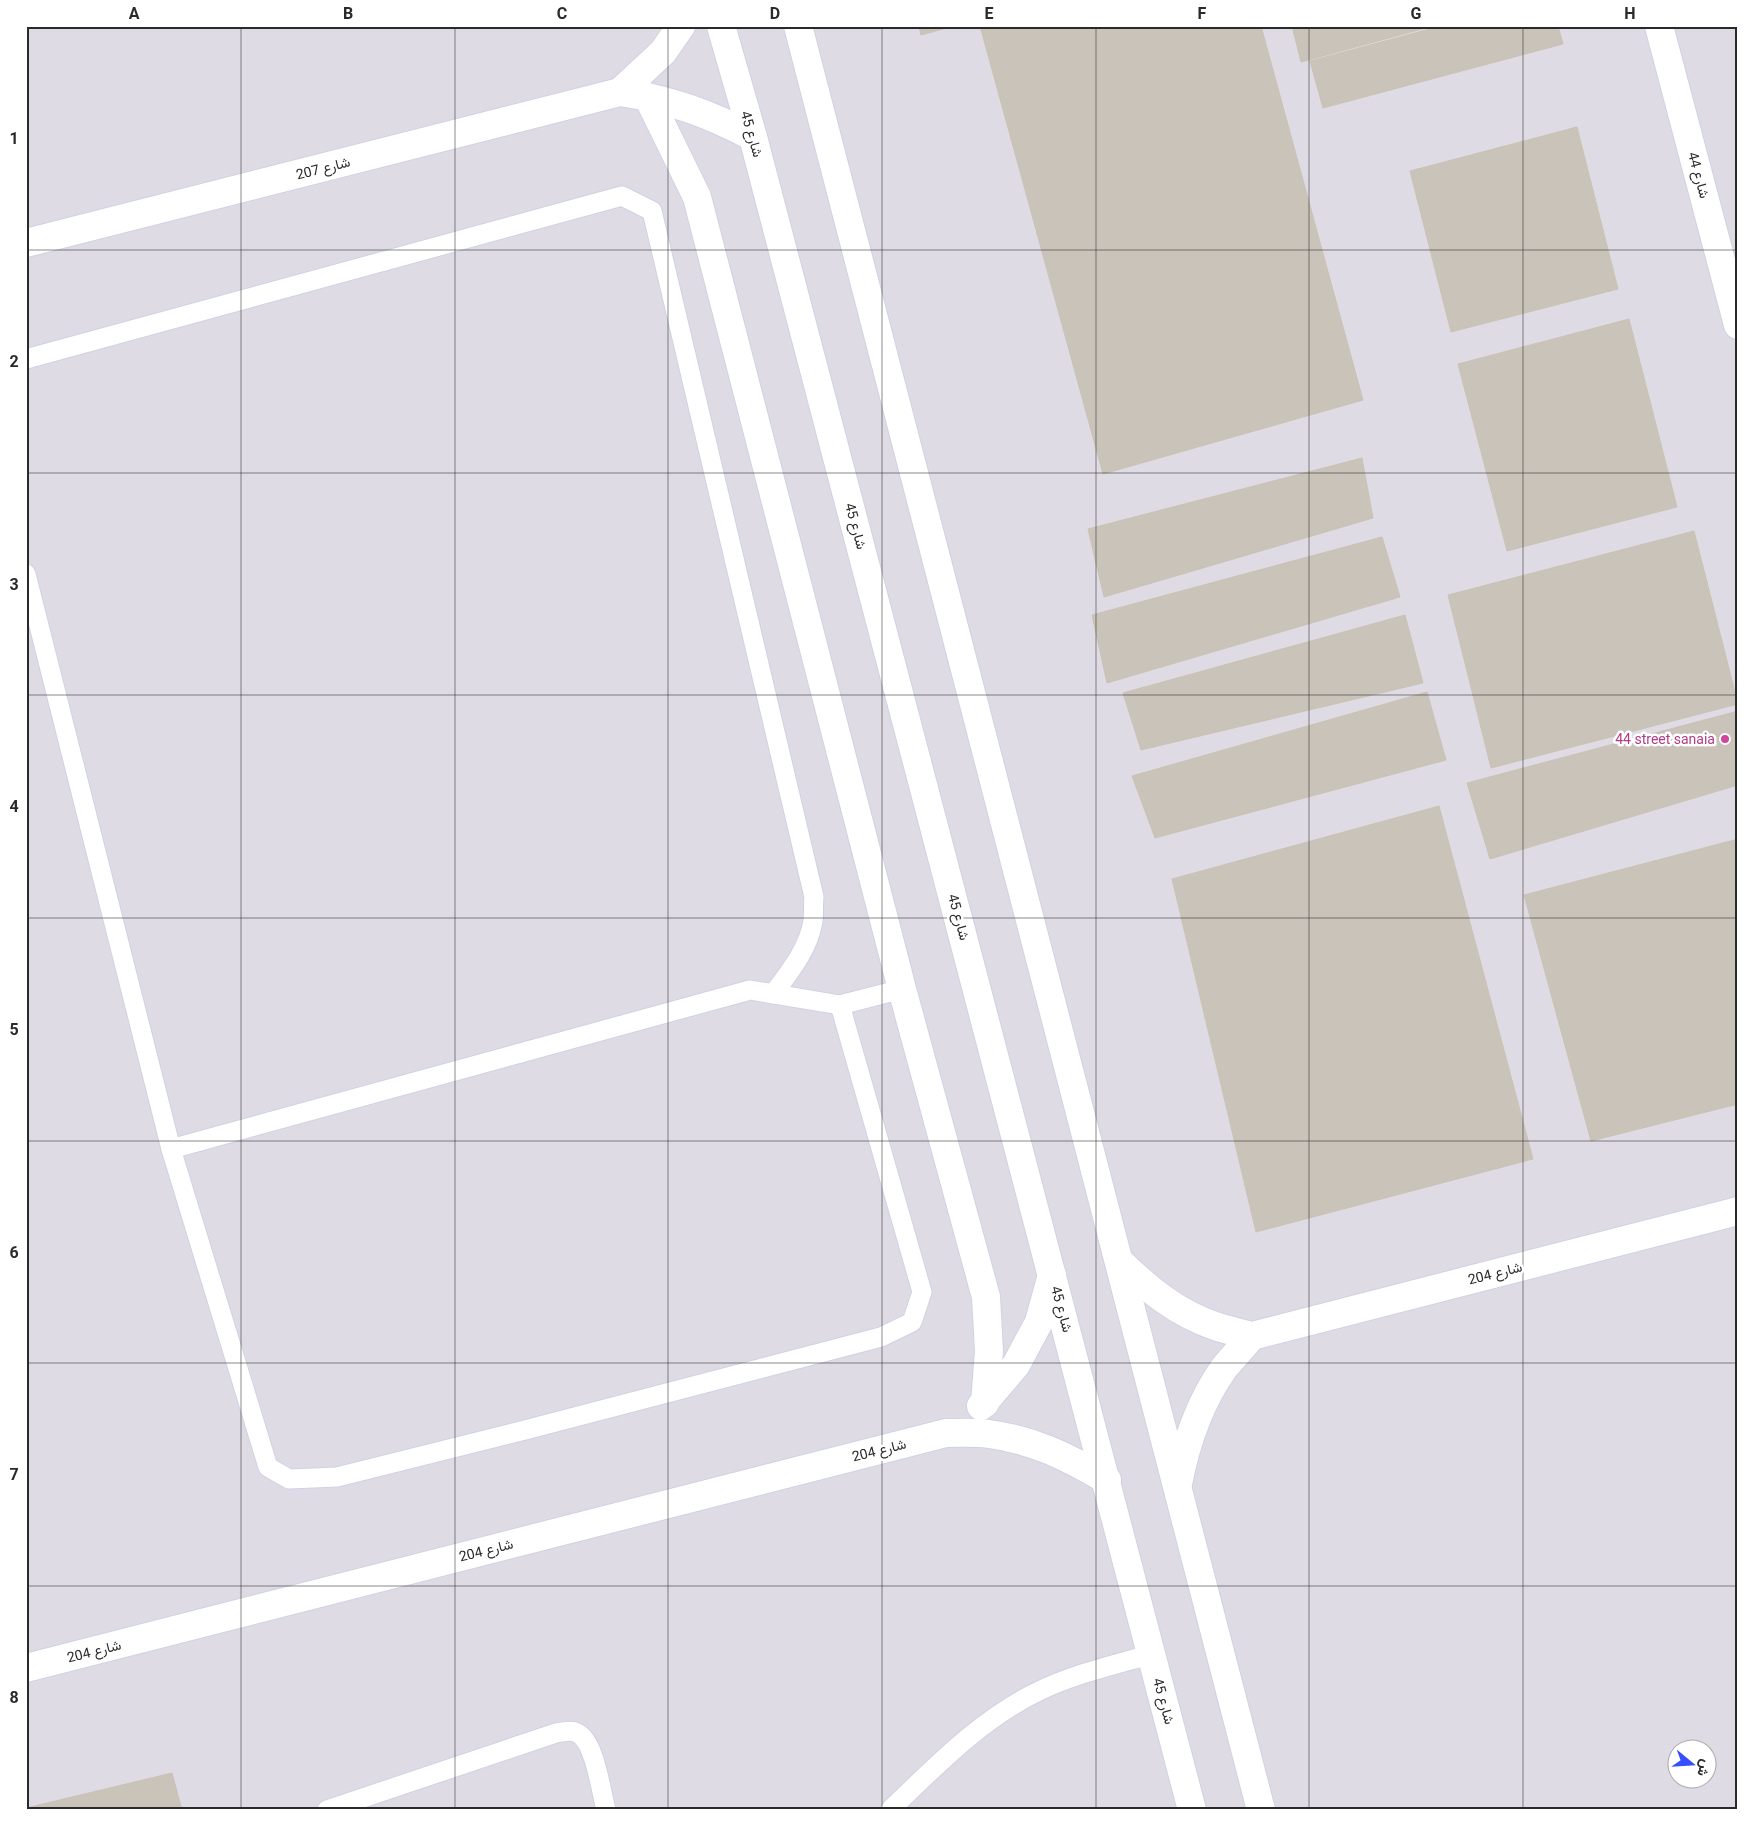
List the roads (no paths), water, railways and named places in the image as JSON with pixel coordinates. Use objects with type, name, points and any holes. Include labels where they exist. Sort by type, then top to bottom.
[{"type":"street","name":"شارع 207","points":[[620,92],[663,52],[680,26]]},
{"type":"street","name":"شارع 45","points":[[721,26],[753,137],[1107,1480],[1192,1810]]},
{"type":"street","points":[[798,26],[1261,1810]]},
{"type":"street","name":"شارع 44","points":[[1659,26],[1738,324]]},
{"type":"street","name":"شارع 207","points":[[26,243],[620,92],[676,103],[703,112],[753,137]]},
{"type":"street","points":[[648,97],[697,198],[902,989],[986,1297],[989,1351],[985,1403]]},
{"type":"street","name":"شارع 204","points":[[1120,1262],[1147,1289],[1180,1310],[1215,1326],[1252,1336],[1738,1211]]},
{"type":"street","name":"شارع 204","points":[[946,1433],[985,1403],[1016,1365],[1039,1322],[1052,1274]]},
{"type":"street","points":[[1177,1491],[1186,1448],[1201,1406],[1224,1369],[1252,1336]]},
{"type":"street","name":"شارع 204","points":[[26,1668],[946,1433],[988,1434],[1030,1442],[1070,1458],[1107,1480]]},
{"type":"lane","points":[[26,359],[622,196],[652,211],[814,897],[812,922],[804,947],[773,994]]},
{"type":"lane","points":[[26,574],[171,1149],[268,1467],[289,1479],[337,1477],[525,1430],[881,1337],[912,1322],[922,1292],[840,1005]]},
{"type":"lane","points":[[171,1149],[750,990],[840,1005],[902,989]]},
{"type":"lane","points":[[890,1810],[941,1761],[1009,1707],[1040,1690],[1152,1654]]},
{"type":"lane","points":[[327,1810],[556,1733],[568,1731],[578,1733],[587,1741],[606,1810]]},
{"type":"place","name":"44 street sanaia","points":[[1725,739]]}]
